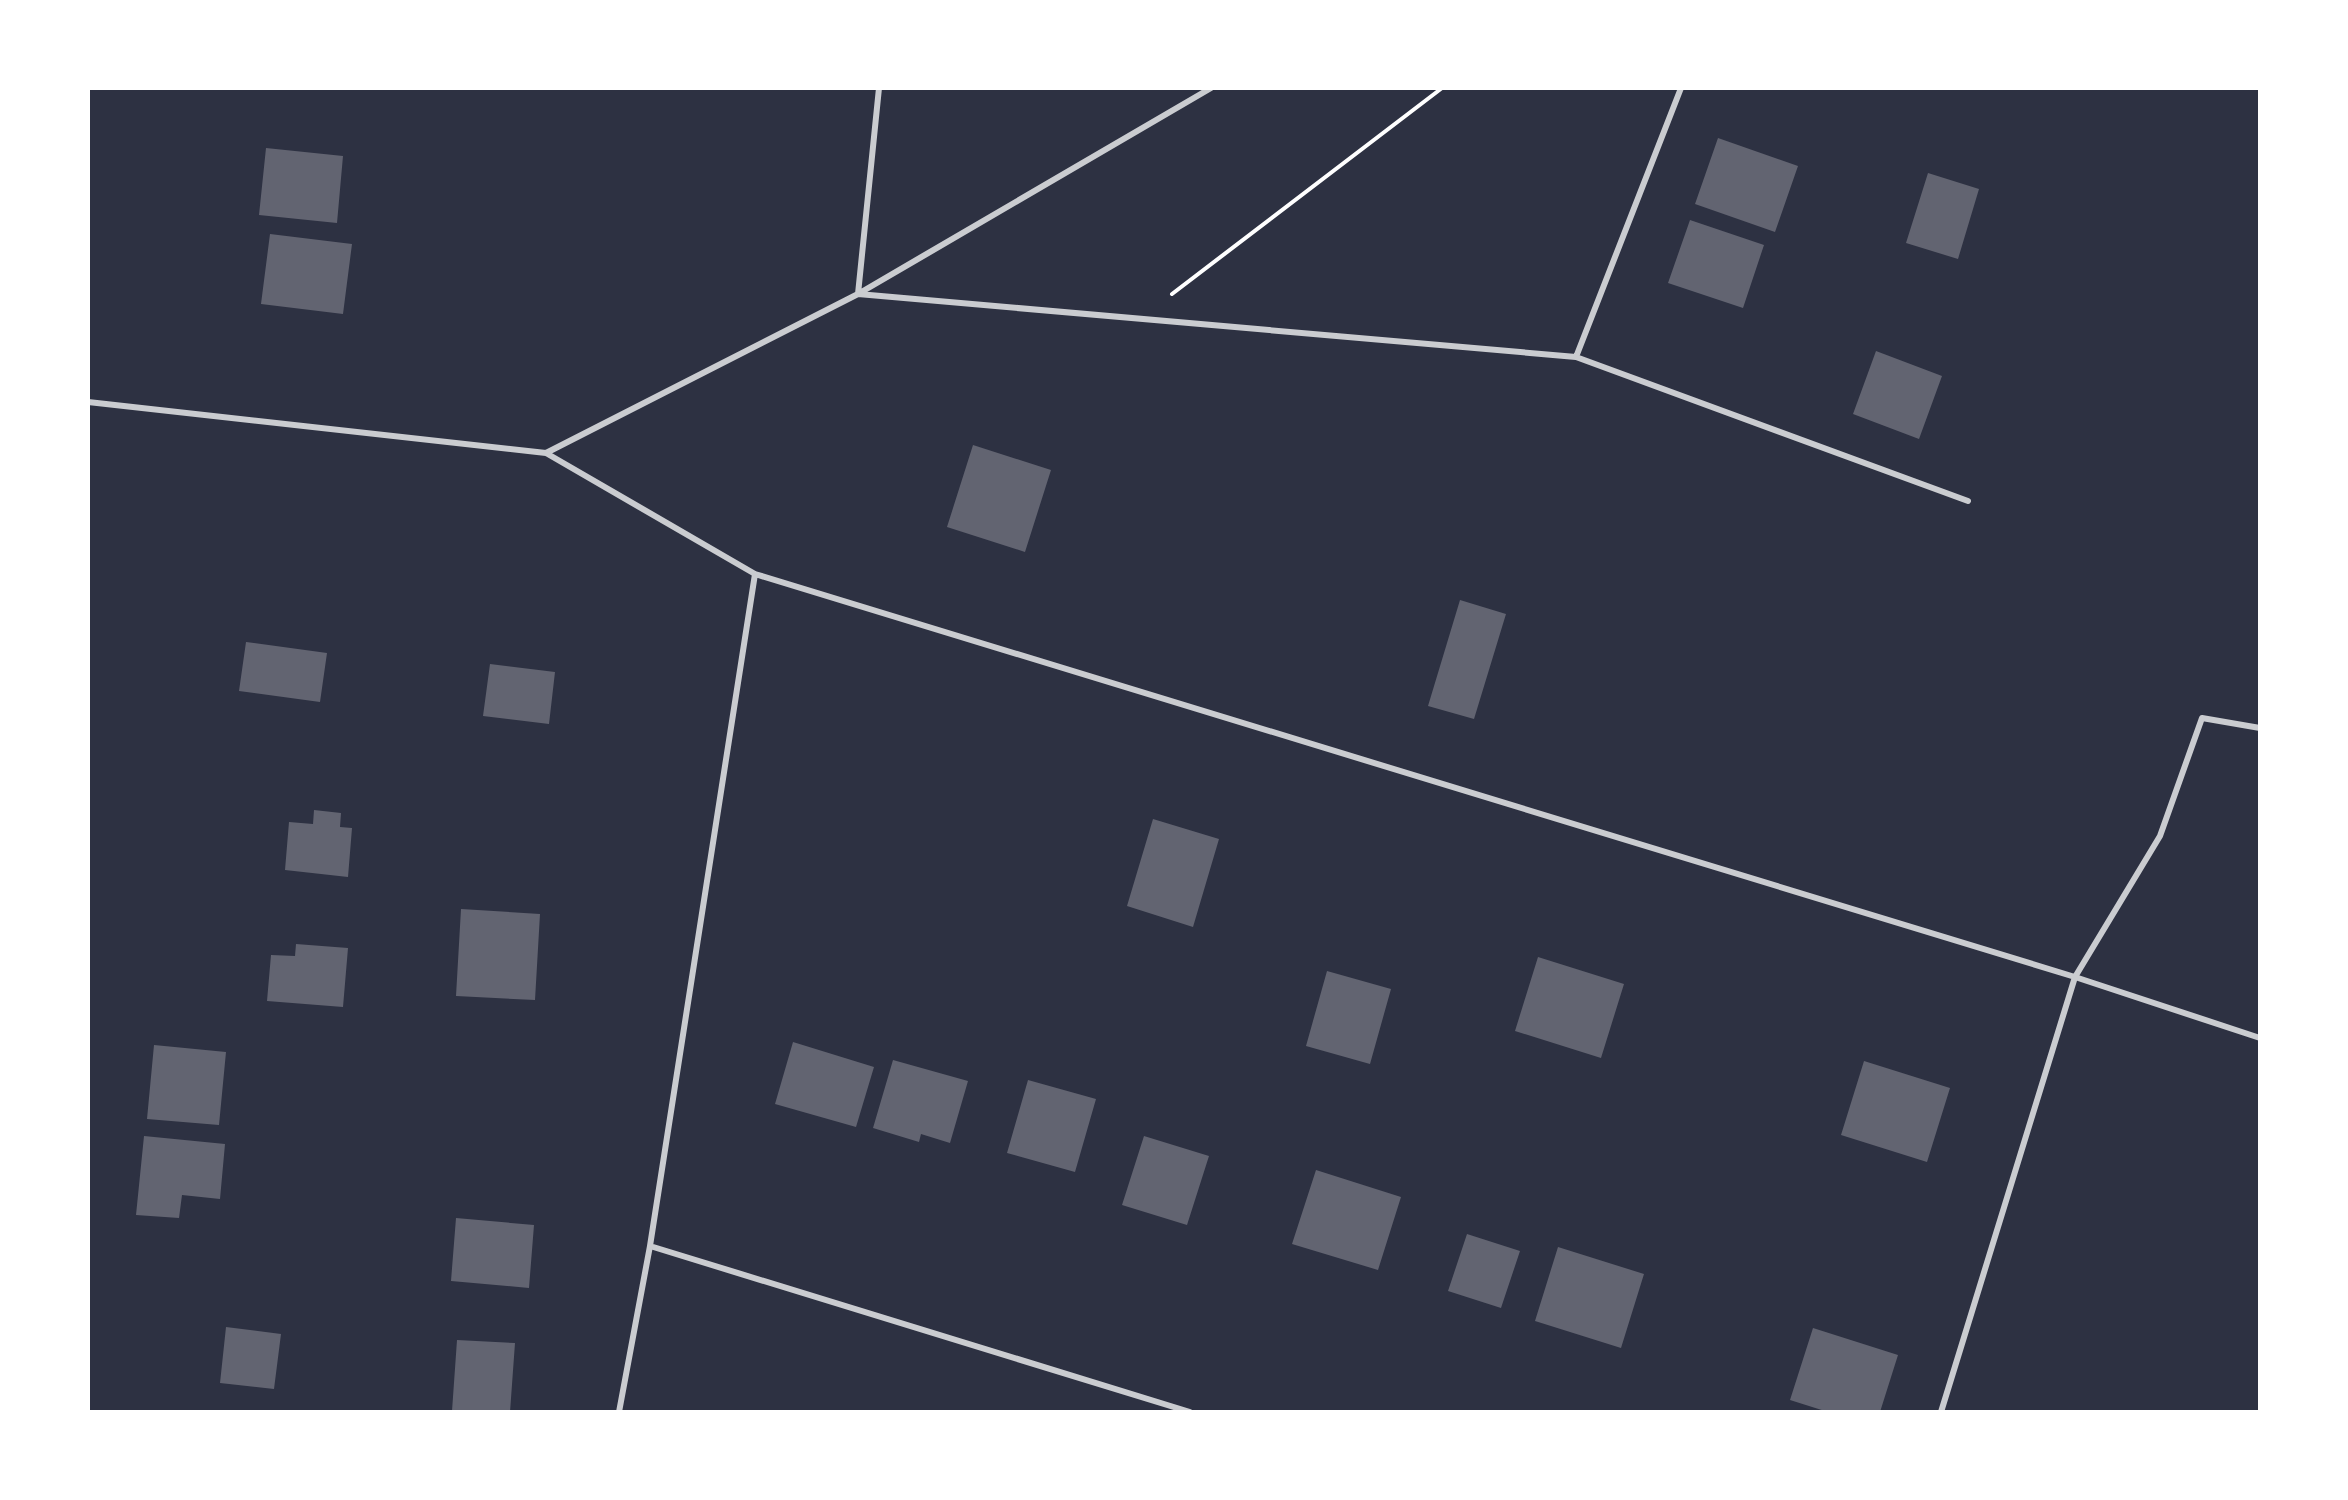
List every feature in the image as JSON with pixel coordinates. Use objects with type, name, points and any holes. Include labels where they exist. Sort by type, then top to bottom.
[{"type":"street","points":[[858,294],[879,88]]},
{"type":"street","points":[[546,453],[858,294],[1211,88]]},
{"type":"street","points":[[1576,357],[1681,88]]},
{"type":"street","points":[[858,294],[1576,357],[1968,501]]},
{"type":"street","points":[[88,402],[546,453],[755,574],[2075,977],[2259,1038]]},
{"type":"street","points":[[619,1412],[650,1246],[755,574]]},
{"type":"street","points":[[1941,1412],[2075,977],[2160,836],[2202,718],[2259,728]]},
{"type":"street","points":[[650,1246],[1190,1412]]},
{"type":"path","points":[[1140,318],[1442,88]]},
{"type":"building","points":[[1718,138],[1798,166],[1775,232],[1695,204]]},
{"type":"building","points":[[266,148],[343,156],[337,223],[259,215]]},
{"type":"building","points":[[1928,173],[1979,189],[1958,259],[1906,243]]},
{"type":"building","points":[[1690,220],[1764,245],[1743,308],[1668,283]]},
{"type":"building","points":[[270,234],[352,244],[343,314],[261,304]]},
{"type":"building","points":[[1876,351],[1942,376],[1919,439],[1853,414]]},
{"type":"building","points":[[973,445],[1051,470],[1025,552],[947,527]]},
{"type":"building","points":[[1460,600],[1506,614],[1474,719],[1428,706]]},
{"type":"building","points":[[246,642],[327,653],[320,702],[239,691]]},
{"type":"building","points":[[490,664],[555,672],[549,724],[483,716]]},
{"type":"building","points":[[314,810],[341,813],[340,827],[352,828],[348,877],[285,870],[289,822],[313,824]]},
{"type":"building","points":[[1153,819],[1219,839],[1193,927],[1127,906]]},
{"type":"building","points":[[461,909],[540,914],[535,1000],[456,996]]},
{"type":"building","points":[[296,944],[348,948],[343,1007],[267,1001],[271,955],[295,956]]},
{"type":"building","points":[[1538,957],[1624,984],[1601,1058],[1515,1031]]},
{"type":"building","points":[[1327,971],[1391,989],[1370,1064],[1306,1046]]},
{"type":"building","points":[[793,1042],[874,1067],[856,1127],[775,1104]]},
{"type":"building","points":[[154,1045],[226,1052],[219,1125],[147,1119]]},
{"type":"building","points":[[893,1060],[968,1081],[950,1143],[921,1134],[919,1142],[873,1128]]},
{"type":"building","points":[[1864,1061],[1950,1088],[1927,1162],[1841,1135]]},
{"type":"building","points":[[1028,1080],[1096,1099],[1075,1172],[1007,1153]]},
{"type":"building","points":[[144,1136],[225,1144],[220,1199],[182,1195],[179,1218],[136,1215]]},
{"type":"building","points":[[1144,1136],[1209,1156],[1187,1225],[1122,1205]]},
{"type":"building","points":[[1316,1170],[1401,1197],[1378,1270],[1292,1244]]},
{"type":"building","points":[[456,1218],[534,1225],[529,1288],[451,1281]]},
{"type":"building","points":[[1467,1234],[1520,1251],[1501,1308],[1448,1291]]},
{"type":"building","points":[[1558,1247],[1644,1274],[1621,1348],[1535,1321]]},
{"type":"building","points":[[226,1327],[281,1334],[274,1389],[220,1383]]},
{"type":"building","points":[[1813,1328],[1898,1355],[1880,1412],[1828,1412],[1790,1400]]},
{"type":"building","points":[[457,1340],[515,1343],[510,1412],[452,1411]]}]
